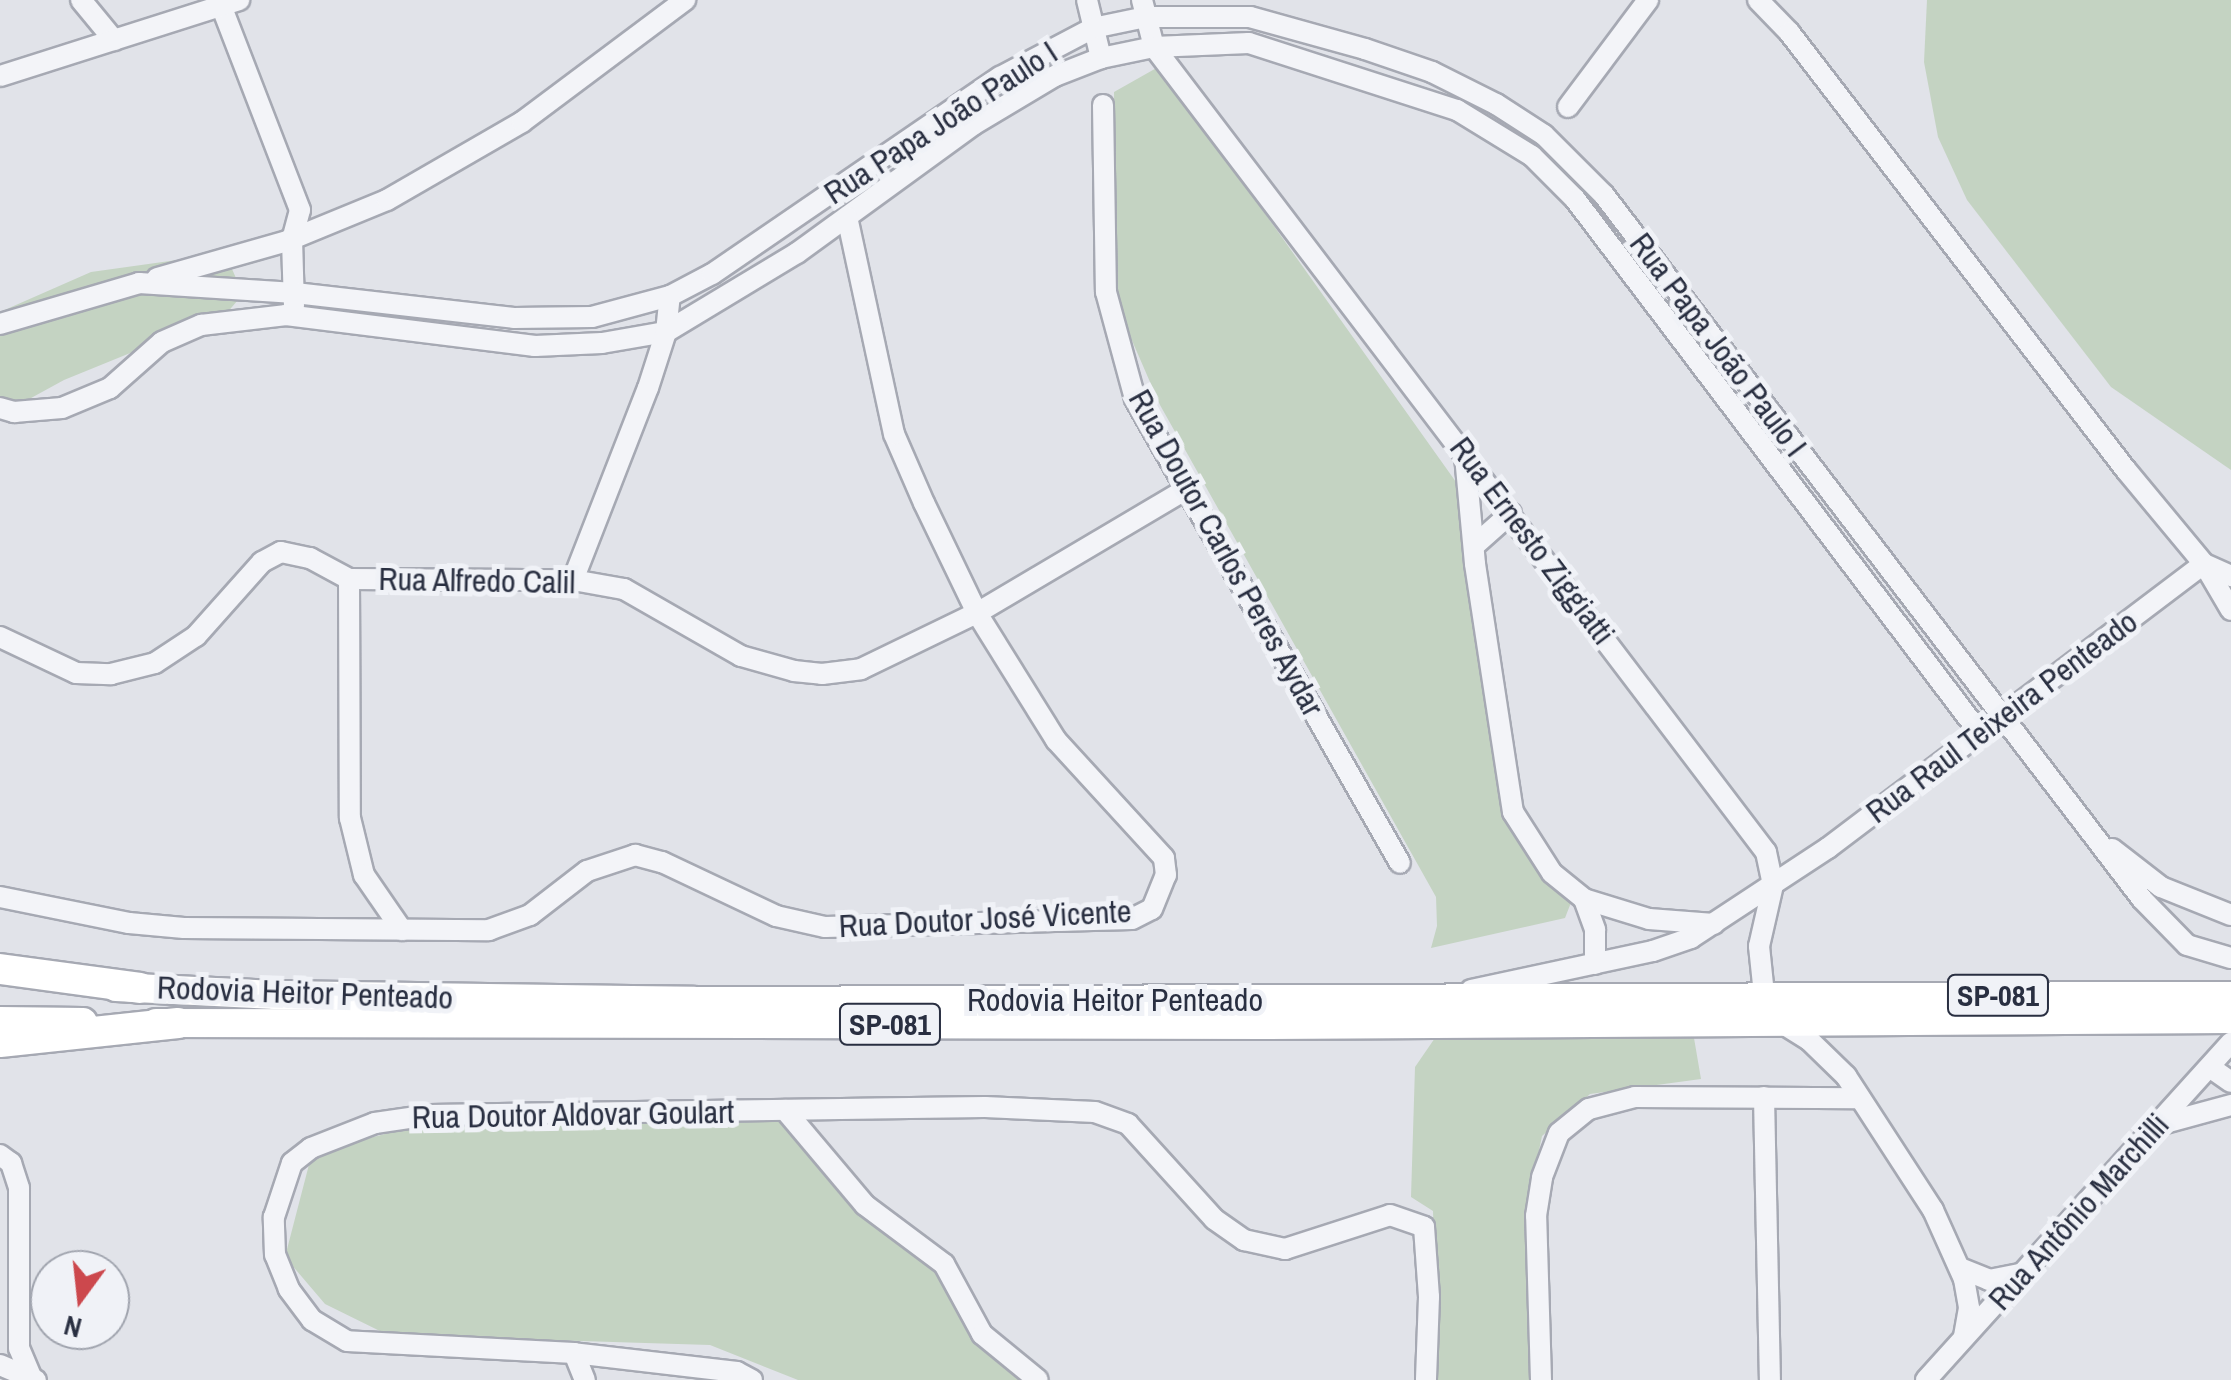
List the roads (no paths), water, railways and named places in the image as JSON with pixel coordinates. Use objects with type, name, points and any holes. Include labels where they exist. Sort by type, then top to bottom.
[{"type":"highway","points":[[0,969],[140,988]]},
{"type":"highway","points":[[0,1042],[178,1023]]},
{"type":"main road","name":"Rodovia Heitor Penteado","points":[[0,982],[274,995],[694,1000],[1430,1000],[1764,994],[2231,996]]},
{"type":"main road","name":"Rodovia Heitor Penteado","points":[[0,1021],[2231,1019]]},
{"type":"street","points":[[81,0],[114,40]]},
{"type":"street","points":[[139,283],[292,239],[387,200],[522,122],[685,0]]},
{"type":"street","points":[[1087,0],[1101,58]]},
{"type":"street","points":[[1568,107],[1648,0]]},
{"type":"street","points":[[1758,0],[1789,32],[2126,470],[2204,564],[2231,610]]},
{"type":"street","points":[[0,76],[227,2],[300,210],[292,239],[294,316]]},
{"type":"street","name":"Rua Papa João Paulo I","points":[[0,324],[139,283],[294,293],[514,318],[592,317],[670,296],[712,274],[1000,77],[1093,28],[1144,8],[1250,17],[1365,48],[1432,72],[1544,134],[1604,195],[2084,827],[2187,945],[2226,961]]},
{"type":"street","name":"Rua Ernesto Ziggiatti","points":[[1144,8],[1154,47],[1766,852],[1772,885]]},
{"type":"street","name":"Rua Papa João Paulo I","points":[[0,408],[14,412],[62,408],[88,400],[110,388],[162,342],[201,325],[294,316],[534,346],[602,343],[666,332],[797,253],[973,125],[1055,76],[1101,58],[1154,47],[1249,43],[1457,110],[1532,156],[1575,199],[1979,732]]},
{"type":"street","name":"Rua Doutor Carlos Peres Aydar","points":[[1103,105],[1106,292],[1135,399],[1400,863]]},
{"type":"street","name":"Rua Doutor José Vicente","points":[[402,930],[489,930],[530,915],[587,870],[635,855],[662,862],[776,916],[825,927],[1132,920],[1152,909],[1166,875],[1164,858],[1056,740],[977,613],[894,434],[847,217]]},
{"type":"street","points":[[573,580],[666,332],[670,296]]},
{"type":"street","points":[[1464,452],[1513,812],[1552,873],[1584,899],[1649,919],[1716,924]]},
{"type":"street","name":"Rua Alfredo Calil","points":[[0,638],[76,673],[111,674],[154,663],[196,636],[262,562],[280,552],[310,558],[349,578],[573,580],[624,589],[742,656],[822,674],[862,669],[977,613],[1185,490]]},
{"type":"street","points":[[1476,545],[1511,512]]},
{"type":"street","points":[[2204,564],[2231,576]]},
{"type":"street","name":"Rua Raul Teixeira Penteado","points":[[1430,1000],[1653,951],[1716,924],[1799,869],[2204,564]]},
{"type":"street","points":[[349,578],[350,818],[364,876],[402,930]]},
{"type":"street","points":[[2084,827],[2161,886],[2231,915]]},
{"type":"street","points":[[1772,885],[1759,946],[1764,994],[1780,1022],[1827,1054],[1846,1076],[1933,1210],[1960,1268],[1968,1308],[1964,1337]]},
{"type":"street","points":[[0,896],[129,923],[184,928],[402,930]]},
{"type":"street","points":[[1584,899],[1595,930],[1594,964]]},
{"type":"street","points":[[2166,925],[2192,902]]},
{"type":"street","name":"Rua Antônio Marchilli","points":[[1926,1380],[2231,1043]]},
{"type":"street","points":[[2211,1068],[2231,1082]]},
{"type":"street","points":[[1764,1096],[1770,1380]]},
{"type":"street","points":[[1542,1380],[1536,1216],[1542,1177],[1559,1133],[1590,1109],[1635,1097],[1860,1098]]},
{"type":"street","points":[[2159,1125],[2231,1105]]},
{"type":"street","name":"Rua Doutor Aldovar Goulart","points":[[752,1380],[736,1372],[574,1353],[347,1341],[312,1320],[289,1290],[275,1255],[274,1218],[292,1163],[311,1148],[374,1122],[430,1115],[984,1107],[1096,1112],[1128,1124],[1214,1218],[1244,1240],[1286,1249],[1390,1215],[1424,1227],[1429,1297],[1426,1380]]},
{"type":"street","points":[[786,1110],[865,1204],[944,1264],[982,1334],[1038,1380]]},
{"type":"street","points":[[0,1155],[11,1163],[19,1188],[19,1348],[34,1379]]},
{"type":"street","points":[[1960,1268],[1989,1280],[2024,1274]]},
{"type":"street","points":[[574,1353],[585,1380]]},
{"type":"street","points":[[0,1365],[34,1379]]}]
